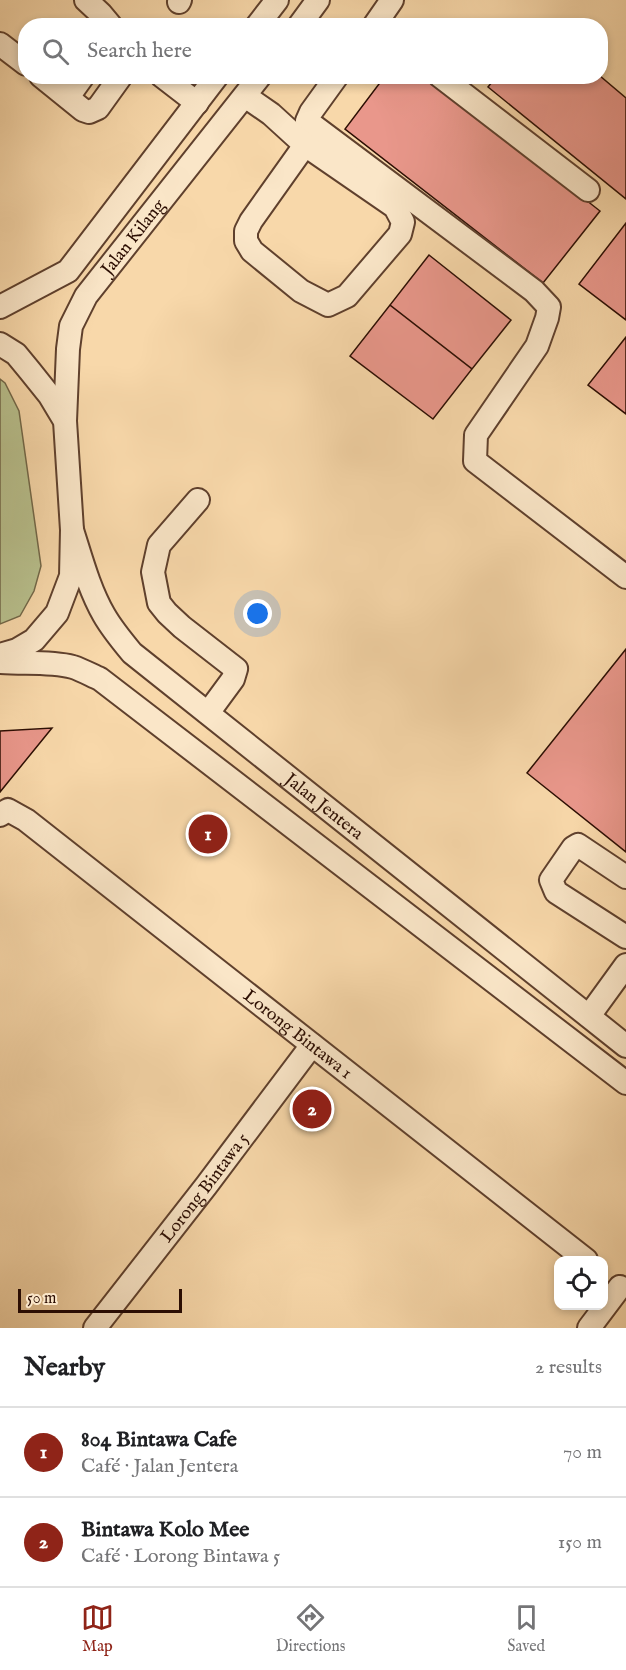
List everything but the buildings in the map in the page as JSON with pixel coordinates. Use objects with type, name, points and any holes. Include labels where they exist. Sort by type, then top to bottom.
[{"type":"street","points":[[86,0],[104,18]]},
{"type":"street","points":[[305,18],[318,0]]},
{"type":"street","points":[[381,18],[392,0]]},
{"type":"street","points":[[262,18],[274,1]]},
{"type":"street","points":[[0,44],[18,58]]},
{"type":"street","points":[[51,84],[83,110],[89,112],[98,108],[116,84]]},
{"type":"street","points":[[68,97],[77,84]]},
{"type":"street","points":[[172,84],[197,103]]},
{"type":"street","name":"Jalan Kilang","points":[[0,307],[68,271],[211,84]]},
{"type":"street","name":"Jalan Kilang","points":[[72,530],[65,421],[71,326],[86,296],[254,84]]},
{"type":"street","points":[[331,84],[307,121],[534,291],[549,307],[537,346],[476,435],[475,461],[626,577]]},
{"type":"street","points":[[450,84],[588,190]]},
{"type":"street","points":[[245,96],[271,114],[305,145],[395,207],[403,222],[400,234],[347,296],[328,305],[301,291],[252,251],[246,242],[246,231],[251,221],[305,145]]},
{"type":"street","points":[[0,344],[16,354],[50,396],[65,421]]},
{"type":"street","points":[[198,500],[159,545],[153,572],[159,603],[167,613],[236,669],[233,680],[208,713]]},
{"type":"street","points":[[0,655],[17,650],[34,640],[57,613],[71,576],[72,530]]},
{"type":"street","name":"Jalan Jentera","points":[[72,530],[85,570],[103,613],[132,653],[626,1046]]},
{"type":"street","name":"Jalan Jentera","points":[[0,662],[48,663],[74,668],[100,679],[626,1083]]},
{"type":"street","name":"Lorong Bintawa 1","points":[[4,812],[26,820],[581,1256]]},
{"type":"street","points":[[626,877],[578,845],[573,848],[551,880],[556,892],[626,937]]},
{"type":"street","points":[[589,1016],[626,965]]},
{"type":"street","name":"Lorong Bintawa 5","points":[[94,1328],[206,1186],[312,1045]]},
{"type":"street","points":[[589,1328],[616,1284]]},
{"type":"green space","points":[[0,379],[5,383],[19,411],[41,566],[34,591],[20,616],[0,624]]},
{"type":"place","name":"804 Bintawa Cafe","points":[[208,834]]},
{"type":"place","name":"Bintawa Kolo Mee","points":[[312,1109]]}]
